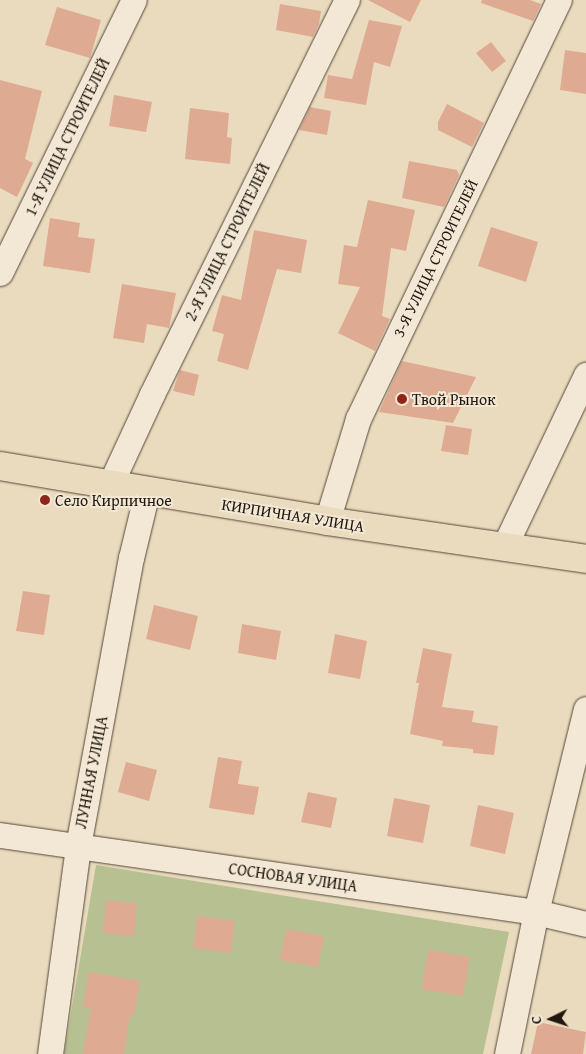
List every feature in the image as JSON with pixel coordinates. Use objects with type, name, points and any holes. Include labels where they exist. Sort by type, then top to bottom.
[{"type":"main road","name":"КИРПИЧНАЯ УЛИЦА","points":[[0,466],[327,521],[586,559]]},
{"type":"street","name":"1-Я УЛИЦА СТРОИТЕЛЕЙ","points":[[0,273],[134,0]]},
{"type":"street","name":"2-Я УЛИЦА СТРОИТЕЛЕЙ","points":[[110,485],[156,385],[347,0]]},
{"type":"street","name":"3-Я УЛИЦА СТРОИТЕЛЕЙ","points":[[327,521],[358,419],[559,0]]},
{"type":"street","points":[[504,547],[586,375]]},
{"type":"street","name":"ЛУННАЯ УЛИЦА","points":[[50,1054],[78,846],[131,558],[147,492]]},
{"type":"street","points":[[507,1054],[536,912],[586,709]]},
{"type":"street","name":"СОСНОВАЯ УЛИЦА","points":[[0,834],[536,912],[586,924]]},
{"type":"green space","points":[[96,865],[509,932],[483,1054],[64,1054]]},
{"type":"building","points":[[368,0],[421,0],[410,22]]},
{"type":"building","points":[[482,0],[530,0],[541,4],[533,21],[481,3]]},
{"type":"building","points":[[280,4],[321,11],[319,24],[313,37],[276,30]]},
{"type":"building","points":[[57,7],[101,20],[90,58],[45,45]]},
{"type":"building","points":[[369,20],[402,26],[390,67],[374,62],[366,105],[324,98],[328,75],[352,79]]},
{"type":"building","points":[[491,42],[506,61],[492,72],[476,53]]},
{"type":"building","points":[[565,50],[586,53],[586,94],[560,90]]},
{"type":"building","points":[[0,80],[42,91],[25,159],[33,163],[17,197],[0,188]]},
{"type":"building","points":[[114,95],[152,102],[146,132],[109,126]]},
{"type":"building","points":[[447,104],[484,123],[472,147],[438,130],[438,122]]},
{"type":"building","points":[[310,107],[331,111],[327,135],[299,130]]},
{"type":"building","points":[[190,108],[229,113],[227,137],[232,138],[230,164],[185,159]]},
{"type":"building","points":[[409,161],[457,170],[459,175],[444,207],[402,198]]},
{"type":"building","points":[[368,200],[415,210],[406,251],[391,248],[382,316],[390,319],[375,351],[338,333],[360,287],[338,284],[344,245],[357,247]]},
{"type":"building","points":[[50,218],[80,223],[78,237],[95,239],[90,273],[43,266]]},
{"type":"building","points":[[491,227],[538,242],[526,282],[478,266]]},
{"type":"building","points":[[254,230],[307,240],[301,273],[277,269],[248,370],[217,361],[224,334],[212,331],[222,295],[241,300]]},
{"type":"building","points":[[122,284],[176,293],[169,328],[147,324],[144,343],[113,338]]},
{"type":"building","points":[[402,361],[476,377],[453,423],[379,412]]},
{"type":"building","points":[[180,370],[199,375],[194,396],[173,391]]},
{"type":"building","points":[[446,425],[472,429],[468,455],[441,451]]},
{"type":"building","points":[[23,591],[50,595],[44,635],[16,631]]},
{"type":"building","points":[[154,605],[198,616],[190,650],[146,639]]},
{"type":"building","points":[[242,624],[281,631],[276,660],[238,653]]},
{"type":"building","points":[[335,634],[367,641],[360,679],[328,673]]},
{"type":"building","points":[[423,648],[452,654],[442,707],[474,711],[472,722],[498,726],[494,755],[473,753],[473,749],[442,746],[443,741],[410,734],[419,683],[416,683]]},
{"type":"building","points":[[218,757],[242,761],[238,784],[259,787],[254,815],[209,808]]},
{"type":"building","points":[[126,762],[157,770],[149,801],[118,792]]},
{"type":"building","points":[[308,792],[337,798],[331,828],[301,822]]},
{"type":"building","points":[[394,798],[430,805],[423,843],[387,836]]},
{"type":"building","points":[[478,805],[514,813],[505,854],[470,846]]},
{"type":"building","points":[[106,900],[137,903],[134,936],[103,933]]},
{"type":"building","points":[[197,916],[235,921],[231,953],[193,948]]},
{"type":"building","points":[[286,929],[324,936],[318,967],[280,960]]},
{"type":"building","points":[[428,950],[470,957],[463,996],[422,989]]},
{"type":"building","points":[[89,972],[140,981],[134,1016],[130,1015],[124,1054],[83,1054],[91,1008],[83,1007]]},
{"type":"building","points":[[538,1022],[586,1032],[583,1054],[531,1054]]},
{"type":"place","name":"Твой Рынок","points":[[402,399]]},
{"type":"place","name":"Село Кирпичное","points":[[45,500]]}]
